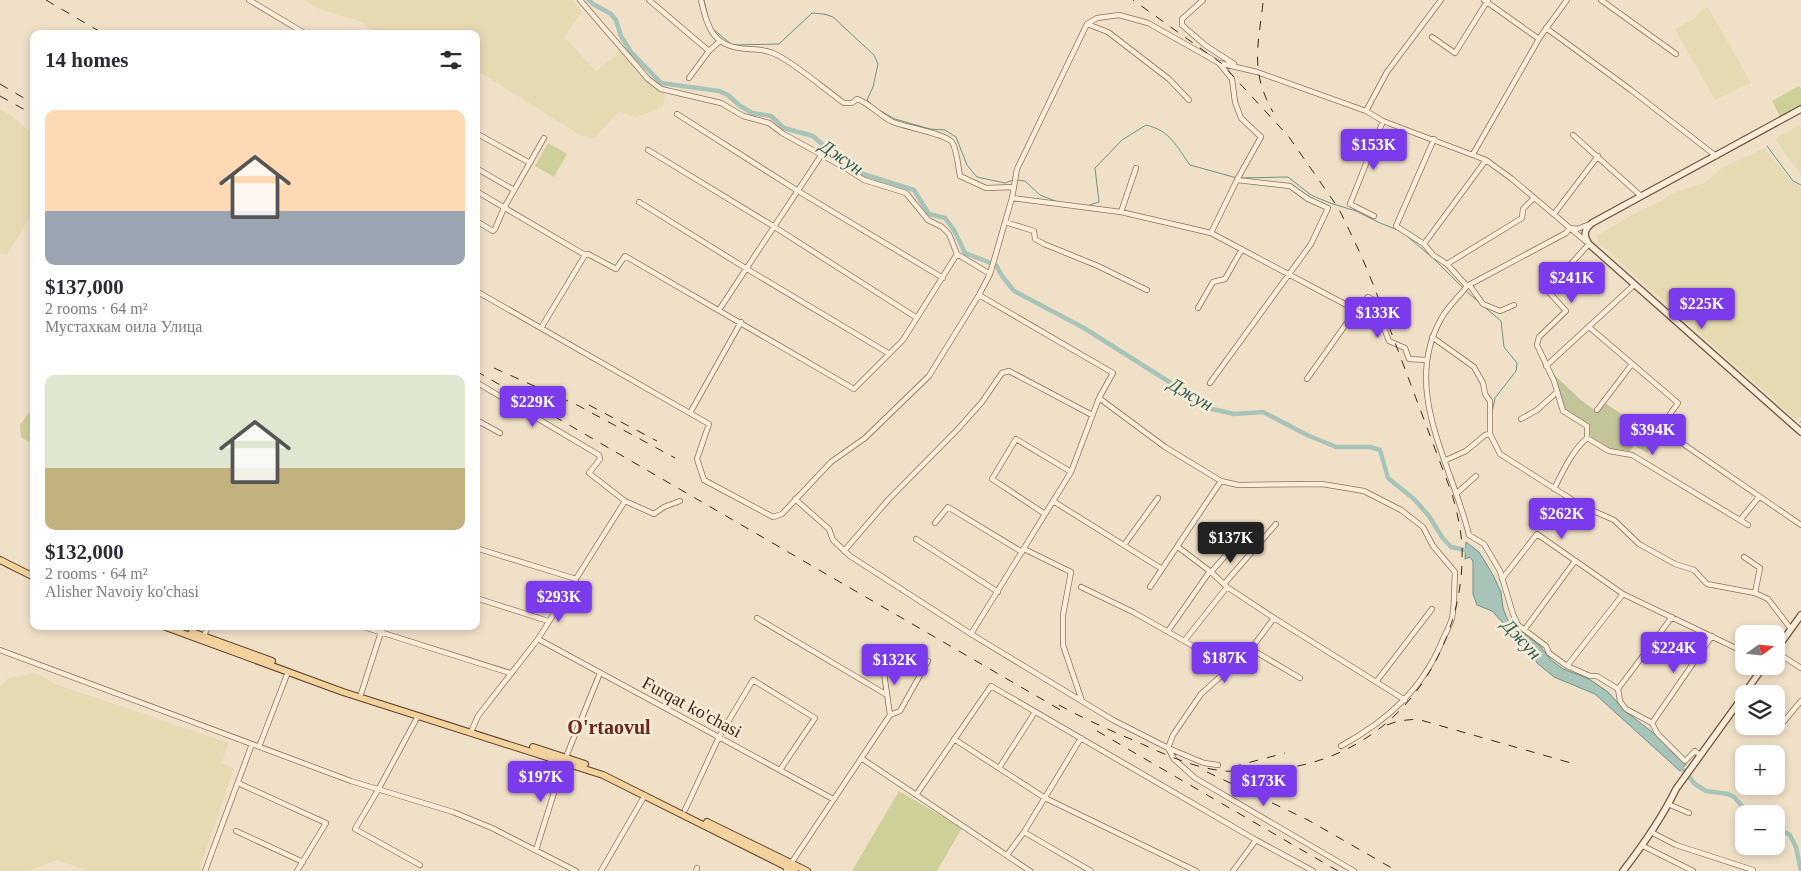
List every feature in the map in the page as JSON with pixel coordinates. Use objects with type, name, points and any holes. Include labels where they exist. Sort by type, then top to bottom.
[{"type":"main road","points":[[1801,108],[1592,223],[1585,232],[1585,238],[1589,244],[1801,432]]},
{"type":"main road","points":[[0,556],[30,571]]},
{"type":"main road","points":[[0,560],[30,576]]},
{"type":"main road","points":[[1785,638],[1801,615]]},
{"type":"main road","points":[[175,630],[343,692],[418,716],[471,730]]},
{"type":"main road","points":[[187,630],[361,694],[616,776],[685,810],[795,871]]},
{"type":"main road","points":[[1623,871],[1643,846],[1676,788],[1735,706]]},
{"type":"main road","points":[[565,759],[645,795],[788,867],[807,871]]},
{"type":"street","points":[[248,0],[299,30]]},
{"type":"street","points":[[580,0],[648,79],[660,89],[721,103],[743,116],[769,123],[782,133],[822,154],[864,180],[906,193],[928,220],[942,227],[949,234],[957,254],[990,274]]},
{"type":"street","points":[[649,0],[709,51]]},
{"type":"street","points":[[701,0],[705,18],[714,36],[729,47],[765,50],[778,55],[844,104],[862,100],[891,122],[924,132],[942,135],[952,142],[960,176],[986,188],[1014,187]]},
{"type":"street","points":[[1203,0],[1182,19],[1182,25],[1206,45],[1237,66]]},
{"type":"street","points":[[1366,111],[1387,72],[1441,0]]},
{"type":"street","points":[[1473,154],[1539,39],[1567,0]]},
{"type":"street","points":[[1601,0],[1676,54]]},
{"type":"street","points":[[1432,37],[1455,53],[1486,1],[1539,39]]},
{"type":"street","points":[[480,293],[709,424],[697,459],[704,480],[773,517],[782,514],[831,462],[865,438],[929,376],[990,274],[1006,222],[1017,169],[1086,24],[1098,18],[1119,15],[1148,23],[1219,63],[1257,72],[1366,111],[1383,121],[1486,160],[1589,244],[1547,290],[1566,311],[1539,337],[1537,345],[1563,411],[1587,426],[1587,438],[1571,457],[1554,489]]},
{"type":"street","points":[[1086,24],[1108,32],[1170,79],[1189,100]]},
{"type":"street","points":[[1546,28],[1631,90],[1716,156]]},
{"type":"street","points":[[689,78],[709,51],[720,41]]},
{"type":"street","points":[[1211,233],[1261,136],[1241,118],[1235,102],[1232,79],[1219,63]]},
{"type":"street","points":[[677,114],[798,191],[943,278]]},
{"type":"street","points":[[1374,216],[1350,204],[1383,121]]},
{"type":"street","points":[[480,135],[530,163]]},
{"type":"street","points":[[1573,135],[1641,196]]},
{"type":"street","points":[[480,224],[494,231],[504,208],[544,138]]},
{"type":"street","points":[[1434,139],[1396,226],[1424,244],[1433,255],[1447,264],[1469,286],[1483,304],[1500,311],[1514,305]]},
{"type":"street","points":[[648,150],[773,226],[917,318]]},
{"type":"street","points":[[719,310],[822,154]]},
{"type":"street","points":[[1554,214],[1598,156]]},
{"type":"street","points":[[1424,244],[1486,160]]},
{"type":"street","points":[[1121,212],[1136,168]]},
{"type":"street","points":[[480,170],[514,190]]},
{"type":"street","points":[[1210,383],[1311,244],[1328,208],[1308,199],[1290,186],[1237,180]]},
{"type":"street","points":[[480,193],[585,255],[588,254],[616,269],[625,256],[854,389],[903,340],[957,254]]},
{"type":"street","points":[[1012,198],[1121,212],[1211,233],[1356,310]]},
{"type":"street","points":[[1447,264],[1522,218],[1523,209],[1534,198]]},
{"type":"street","points":[[639,202],[888,353]]},
{"type":"street","points":[[1006,222],[1034,231],[1035,239],[1044,244],[1098,266],[1147,290]]},
{"type":"street","points":[[1570,228],[1577,229],[1592,223]]},
{"type":"street","points":[[1570,228],[1566,233],[1469,286],[1442,317],[1432,336],[1426,360],[1425,380],[1434,432],[1457,492],[1469,535],[1484,544],[1500,571],[1518,625],[1546,646],[1549,653],[1567,666],[1590,676],[1597,676],[1618,689]]},
{"type":"street","points":[[1198,308],[1213,282],[1225,279],[1242,249]]},
{"type":"street","points":[[541,328],[585,255]]},
{"type":"street","points":[[1546,366],[1634,285]]},
{"type":"street","points":[[971,634],[1071,472],[1099,398],[1114,373],[979,295]]},
{"type":"street","points":[[1307,380],[1356,310],[1368,297],[1373,300],[1389,341],[1405,348],[1409,360],[1426,360]]},
{"type":"street","points":[[690,413],[741,322]]},
{"type":"street","points":[[1589,327],[1678,403],[1660,428],[1801,525]]},
{"type":"street","points":[[1432,336],[1474,368],[1483,382],[1485,394],[1490,401],[1490,434],[1500,454],[1582,506],[1614,520],[1639,544],[1675,564],[1694,570],[1706,584],[1748,593],[1755,592],[1768,599],[1791,629]]},
{"type":"street","points":[[1597,410],[1632,364]]},
{"type":"street","points":[[844,551],[888,500],[982,402],[1002,373],[1009,371],[1092,415]]},
{"type":"street","points":[[480,384],[599,455],[600,459],[589,473],[625,501],[654,514],[664,507],[680,501]]},
{"type":"street","points":[[1522,419],[1537,410],[1557,392]]},
{"type":"street","points":[[1099,398],[1165,447],[1221,480],[1238,486],[1322,484],[1364,491],[1401,510],[1423,527],[1433,546],[1455,572],[1452,618],[1438,651],[1424,675],[1405,700],[1387,717],[1364,734],[1341,746]]},
{"type":"street","points":[[480,422],[500,433]]},
{"type":"street","points":[[1446,460],[1466,451],[1485,435],[1490,434]]},
{"type":"street","points":[[1587,438],[1609,451],[1632,455],[1741,519],[1748,525]]},
{"type":"street","points":[[1045,514],[992,478],[1016,439],[1071,472]]},
{"type":"street","points":[[1457,492],[1476,476]]},
{"type":"street","points":[[1150,588],[1221,480]]},
{"type":"street","points":[[1741,519],[1759,497]]},
{"type":"street","points":[[1124,545],[1158,498]]},
{"type":"street","points":[[795,499],[829,530],[833,540],[850,556],[971,634],[1113,720],[1168,748],[1204,763],[1218,765]]},
{"type":"street","points":[[1053,500],[1162,569]]},
{"type":"street","points":[[471,730],[478,716],[538,639],[625,501]]},
{"type":"street","points":[[935,522],[948,507],[1023,550],[1071,572],[1062,615],[1063,645],[1082,701]]},
{"type":"street","points":[[1185,640],[1226,585],[1276,524]]},
{"type":"street","points":[[1502,579],[1537,534],[1623,594],[1735,648]]},
{"type":"street","points":[[916,539],[998,592]]},
{"type":"street","points":[[1168,631],[1211,571],[1236,544]]},
{"type":"street","points":[[1178,547],[1211,571],[1226,585],[1274,618],[1405,700]]},
{"type":"street","points":[[480,549],[576,579]]},
{"type":"street","points":[[1744,556],[1760,568],[1755,592]]},
{"type":"street","points":[[1525,629],[1575,561]]},
{"type":"street","points":[[1081,587],[1185,640],[1216,659],[1225,671]]},
{"type":"street","points":[[1567,666],[1623,594]]},
{"type":"street","points":[[480,599],[548,621]]},
{"type":"street","points":[[1376,682],[1432,609]]},
{"type":"street","points":[[1672,617],[1618,689],[1620,701],[1626,709],[1652,723],[1657,733],[1685,761],[1695,751],[1700,755]]},
{"type":"street","points":[[757,618],[887,695]]},
{"type":"street","points":[[1274,618],[1251,650],[1201,694],[1173,735],[1168,748],[1174,759],[1195,778],[1354,871]]},
{"type":"street","points":[[204,636],[206,630]]},
{"type":"street","points":[[372,630],[510,674]]},
{"type":"street","points":[[361,694],[382,630]]},
{"type":"street","points":[[1652,723],[1712,636]]},
{"type":"street","name":"Furqat ko'chasi","points":[[538,639],[833,799]]},
{"type":"street","points":[[0,650],[378,790],[453,812],[492,828],[576,871]]},
{"type":"street","points":[[1251,650],[1300,678]]},
{"type":"street","points":[[1785,657],[1801,668]]},
{"type":"street","points":[[882,659],[890,715]]},
{"type":"street","points":[[788,867],[890,715],[900,711],[928,661]]},
{"type":"street","points":[[259,746],[288,672]]},
{"type":"street","points":[[536,850],[565,759],[600,673]]},
{"type":"street","points":[[685,810],[719,737],[753,680],[814,718],[780,770]]},
{"type":"street","points":[[916,795],[991,686],[1256,840],[1313,871]]},
{"type":"street","points":[[1785,720],[1801,701]]},
{"type":"street","points":[[999,768],[1035,712]]},
{"type":"street","points":[[418,716],[355,829],[420,865]]},
{"type":"street","points":[[1007,855],[1024,832],[1081,738]]},
{"type":"street","points":[[954,739],[1045,798],[1196,871]]},
{"type":"street","points":[[206,870],[252,744]]},
{"type":"street","points":[[861,758],[1030,871]]},
{"type":"street","points":[[238,783],[326,823],[297,871]]},
{"type":"street","points":[[600,871],[645,795]]},
{"type":"street","points":[[1668,804],[1689,813]]},
{"type":"street","points":[[236,831],[303,862]]},
{"type":"street","points":[[1024,832],[1091,871]]},
{"type":"street","points":[[1651,832],[1676,845],[1753,870]]},
{"type":"street","points":[[1233,871],[1256,840]]},
{"type":"street","points":[[1643,846],[1693,871]]},
{"type":"street","points":[[1678,871],[1681,864]]},
{"type":"shaded area","points":[[305,0],[572,0],[582,12],[564,37],[596,71],[620,52],[654,87],[666,95],[662,107],[636,117],[619,112],[594,138],[582,136],[480,72],[480,30],[372,30],[359,21],[319,9]]},
{"type":"shaded area","points":[[1708,7],[1751,83],[1715,100],[1675,29],[1696,18],[1695,15]]},
{"type":"shaded area","points":[[0,109],[30,130],[30,217],[7,255],[0,253]]},
{"type":"shaded area","points":[[1801,124],[1801,175],[1775,139]]},
{"type":"shaded area","points":[[1764,148],[1793,183],[1801,187],[1801,417],[1795,419],[1597,241],[1598,235],[1641,210],[1662,201],[1670,194],[1704,183],[1722,168]]},
{"type":"shaded area","points":[[36,673],[55,684],[229,743],[221,763],[234,768],[199,871],[89,871],[57,860],[29,871],[0,871],[0,687],[8,678]]},
{"type":"green space","points":[[1799,86],[1801,89],[1801,106],[1780,117],[1772,101]]},
{"type":"green space","points":[[548,143],[567,154],[554,177],[535,166]]},
{"type":"green space","points":[[1552,373],[1597,412],[1605,403],[1623,415],[1660,434],[1647,453],[1634,445],[1630,451],[1608,449],[1591,437],[1588,424],[1565,410]]},
{"type":"green space","points":[[30,411],[30,442],[21,437],[20,425]]},
{"type":"green space","points":[[899,791],[962,828],[937,871],[852,871]]},
{"type":"water","points":[[1466,542],[1479,552],[1493,575],[1501,592],[1503,608],[1508,621],[1539,645],[1551,660],[1563,669],[1589,679],[1608,692],[1625,711],[1665,742],[1672,752],[1686,764],[1680,771],[1595,694],[1554,677],[1537,663],[1532,653],[1506,632],[1503,623],[1492,611],[1477,605],[1473,594],[1473,561],[1470,557],[1465,559]]},
{"type":"waterway","name":"Джун","points":[[589,0],[611,14],[616,20],[621,36],[631,52],[661,83],[719,91],[728,95],[752,113],[771,116],[784,128],[813,136],[834,155],[863,174],[914,190],[929,214],[945,218],[954,230],[965,253],[996,265],[1014,291],[1084,328],[1212,409],[1234,414],[1263,412],[1307,435],[1336,447],[1370,447],[1380,450],[1388,478],[1414,499],[1429,516],[1442,537],[1451,547],[1470,551]]},
{"type":"waterway","points":[[704,0],[709,21]]},
{"type":"waterway","points":[[735,45],[779,44],[812,13],[833,17],[874,55],[878,64],[873,87],[867,100],[875,108]]},
{"type":"waterway","points":[[713,29],[731,44]]},
{"type":"waterway","points":[[879,110],[895,119],[930,129],[945,130],[956,137],[967,165],[977,177],[1005,183],[1013,180]]},
{"type":"waterway","points":[[1087,206],[1099,202],[1095,168],[1122,140],[1146,125],[1167,135],[1190,165],[1237,178]]},
{"type":"waterway","points":[[1767,146],[1793,181],[1801,185]]},
{"type":"waterway","points":[[1241,178],[1288,177],[1311,195],[1356,211],[1398,230]]},
{"type":"waterway","points":[[1017,180],[1025,181],[1040,195],[1058,202]]},
{"type":"waterway","points":[[1402,232],[1433,258],[1463,288]]},
{"type":"waterway","points":[[1466,291],[1501,321],[1504,347],[1517,363],[1516,371],[1495,398],[1492,413]]},
{"type":"waterway","name":"Джун","points":[[1679,765],[1695,784],[1706,791],[1728,794],[1734,797],[1741,805]]},
{"type":"waterway","name":"Джун","points":[[1785,832],[1790,835],[1796,847],[1801,871]]},
{"type":"railway","points":[[46,0],[97,30]]},
{"type":"railway","points":[[1059,705],[1100,726],[1162,753],[1203,767],[1242,772],[1278,769],[1314,762],[1347,749],[1363,740],[1386,723],[1406,704],[1424,681],[1438,656],[1449,630],[1457,603],[1461,575],[1462,546],[1452,494],[1373,284],[1339,209],[1289,137],[1221,63],[1133,0]]},
{"type":"railway","points":[[1263,3],[1258,46],[1258,71],[1261,84],[1273,112]]},
{"type":"railway","points":[[0,84],[30,102]]},
{"type":"railway","points":[[0,96],[30,113]]},
{"type":"railway","points":[[494,368],[579,406],[675,458]]},
{"type":"railway","points":[[480,373],[1064,712]]},
{"type":"railway","points":[[589,405],[657,441]]},
{"type":"railway","points":[[1387,725],[1398,721],[1417,719],[1571,763]]},
{"type":"railway","points":[[1097,731],[1338,871]]},
{"type":"railway","points":[[1232,767],[1285,753]]},
{"type":"railway","points":[[1207,772],[1308,820],[1397,871]]},
{"type":"district","name":"O'rtaovul","points":[[609,727]]}]
